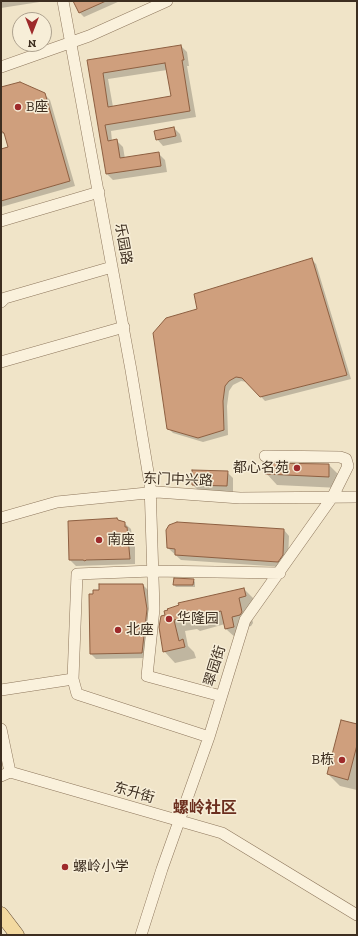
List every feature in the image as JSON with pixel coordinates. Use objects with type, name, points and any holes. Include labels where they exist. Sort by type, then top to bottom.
[{"type":"main road","points":[[2,915],[17,935]]},
{"type":"street","name":"乐园路","points":[[64,1],[124,327],[150,492],[154,609],[147,676],[221,696]]},
{"type":"street","points":[[1,67],[71,43],[167,1]]},
{"type":"street","points":[[1,221],[99,192]]},
{"type":"street","points":[[1,302],[5,298],[112,267]]},
{"type":"street","points":[[1,362],[124,327]]},
{"type":"street","name":"翠园街","points":[[141,935],[162,869],[209,737],[245,620],[280,573],[333,496],[348,466],[346,459],[340,457],[265,456]]},
{"type":"street","name":"东门中兴路","points":[[1,518],[57,502],[150,492],[240,498],[333,496],[357,497]]},
{"type":"street","points":[[209,737],[77,694],[73,679],[77,574],[152,571],[280,573]]},
{"type":"street","points":[[1,690],[73,679]]},
{"type":"street","points":[[1,730],[6,774]]},
{"type":"street","name":"东升街","points":[[6,774],[222,833],[357,915]]},
{"type":"street","points":[[2,915],[24,935]]},
{"type":"building","points":[[73,1],[106,1],[79,13]]},
{"type":"building","points":[[181,45],[190,111],[105,125],[108,141],[117,139],[120,158],[159,152],[161,166],[106,174],[87,60]],"holes":[[[165,63],[171,96],[108,107],[103,73]]]},
{"type":"building","points":[[20,82],[45,93],[70,181],[1,201],[1,149],[8,147],[4,133],[1,131],[1,87]]},
{"type":"building","points":[[174,127],[176,136],[156,140],[154,131]]},
{"type":"building","points":[[312,258],[347,375],[260,397],[242,378],[236,377],[229,381],[225,386],[223,401],[224,430],[198,438],[167,429],[153,333],[166,318],[197,309],[194,294]]},
{"type":"building","name":"都心名苑","points":[[266,463],[329,464],[329,477],[265,474]]},
{"type":"building","points":[[192,470],[228,471],[227,486],[192,485]]},
{"type":"building","points":[[117,518],[118,520],[125,522],[125,527],[127,527],[130,559],[85,561],[69,560],[68,521]]},
{"type":"building","points":[[177,522],[284,529],[283,555],[278,562],[175,555],[175,549],[167,548],[166,530],[169,525]]},
{"type":"building","points":[[174,578],[194,579],[193,585],[173,585]]},
{"type":"building","points":[[99,584],[143,584],[147,609],[142,653],[90,654],[89,594],[93,594],[93,590],[99,590]]},
{"type":"building","name":"华隆园","points":[[244,588],[246,596],[239,598],[242,612],[240,615],[232,617],[234,627],[225,629],[221,611],[188,620],[187,617],[174,620],[179,641],[183,639],[185,647],[163,652],[159,627],[161,616],[165,615],[164,611],[179,605],[178,603]]},
{"type":"building","name":"B栋","points":[[341,720],[357,724],[357,745],[348,780],[327,774]]},
{"type":"place","name":"B座","points":[[18,107]]},
{"type":"place","name":"都心名苑","points":[[297,468]]},
{"type":"place","name":"南座","points":[[99,540]]},
{"type":"place","name":"华隆园","points":[[169,619]]},
{"type":"place","name":"北座","points":[[118,630]]},
{"type":"place","name":"B栋","points":[[342,760]]},
{"type":"place","name":"螺岭小学","points":[[65,867]]},
{"type":"district","name":"螺岭社区","points":[[205,808]]}]
